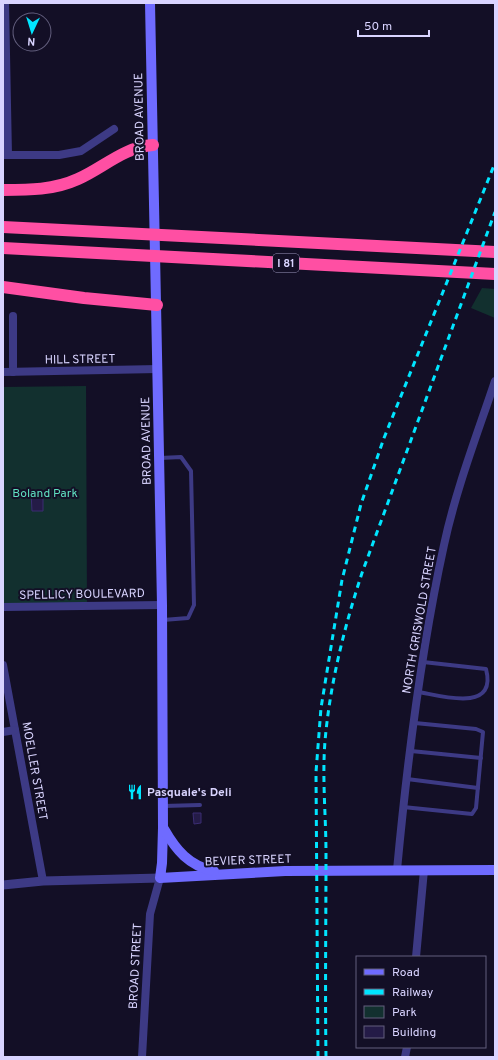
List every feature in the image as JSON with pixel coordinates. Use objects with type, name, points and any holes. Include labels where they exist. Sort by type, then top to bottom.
[{"type":"highway","points":[[3,190],[40,189],[60,186],[86,175],[129,151],[153,145]]},
{"type":"highway","name":"I 81","points":[[3,227],[495,252]]},
{"type":"highway","name":"I 81","points":[[3,248],[495,275]]},
{"type":"highway","points":[[3,287],[84,298],[157,305]]},
{"type":"main road","name":"BROAD AVENUE","points":[[150,3],[162,605],[163,828],[162,866],[160,878]]},
{"type":"main road","points":[[163,828],[178,851],[192,862],[207,870],[232,873]]},
{"type":"main road","name":"BEVIER STREET","points":[[160,878],[191,875],[285,871],[495,870]]},
{"type":"street","points":[[5,3],[5,155],[59,155],[81,151],[114,129]]},
{"type":"street","points":[[12,316],[14,372]]},
{"type":"street","name":"HILL STREET","points":[[3,372],[158,370]]},
{"type":"street","name":"NORTH GRISWOLD STREET","points":[[397,870],[403,807],[431,611],[453,509],[495,381]]},
{"type":"street","name":"SPELLICY BOULEVARD","points":[[3,607],[162,605]]},
{"type":"street","name":"MOELLER STREET","points":[[3,665],[43,881]]},
{"type":"street","points":[[3,732],[15,730]]},
{"type":"street","points":[[416,956],[424,870]]},
{"type":"street","name":"BEVIER STREET","points":[[3,885],[43,881],[160,878]]},
{"type":"street","name":"BROAD STREET","points":[[142,1057],[150,914],[160,878]]},
{"type":"lane","points":[[160,458],[181,457],[191,471],[194,605],[188,618],[162,620]]},
{"type":"lane","points":[[423,662],[486,669],[493,679]]},
{"type":"lane","points":[[419,692],[477,700],[487,697]]},
{"type":"lane","points":[[403,807],[472,814],[476,808],[483,732],[476,729],[415,723]]},
{"type":"lane","points":[[411,752],[481,758]]},
{"type":"lane","points":[[407,779],[478,788]]},
{"type":"lane","points":[[163,806],[200,805]]},
{"type":"green space","points":[[482,288],[495,289],[495,318],[471,308]]},
{"type":"green space","name":"Boland Park","points":[[86,386],[87,606],[5,607],[3,600],[3,387]]},
{"type":"building","points":[[31,492],[43,492],[43,511],[32,511]]},
{"type":"building","points":[[193,813],[201,813],[201,823],[194,824]]},
{"type":"railway","points":[[318,1057],[316,772],[321,708],[342,580],[361,504],[384,438],[495,163]]},
{"type":"railway","points":[[326,1057],[326,854],[324,755],[327,720],[334,677],[349,614],[362,573],[495,212]]},
{"type":"place","name":"Pasquale's Deli","points":[[135,792]]}]
